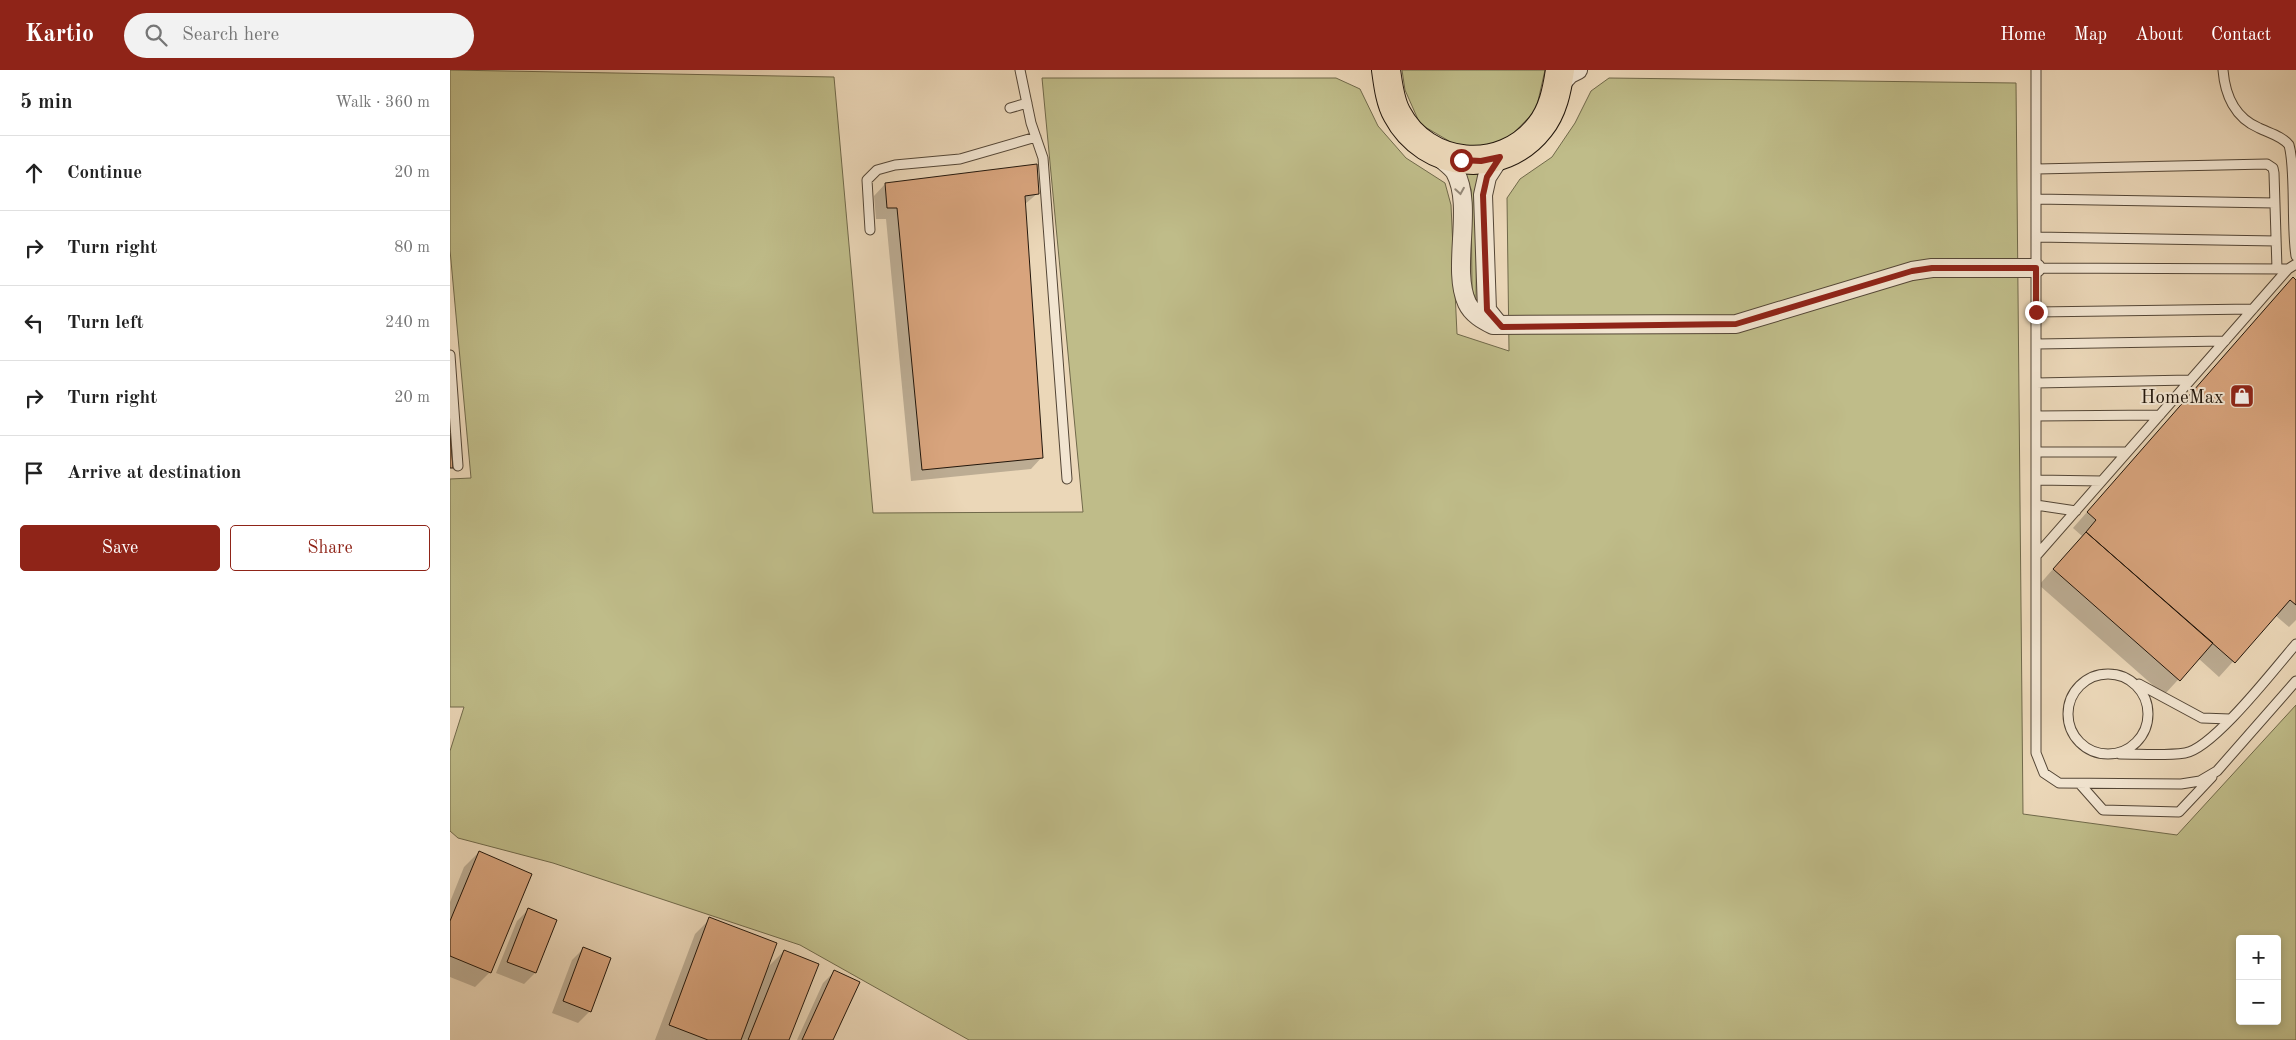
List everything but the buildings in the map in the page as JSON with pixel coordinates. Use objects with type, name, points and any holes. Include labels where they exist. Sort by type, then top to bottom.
[{"type":"main road","points":[[1386,70],[1396,113],[1413,137],[1434,152],[1461,160],[1481,161],[1500,157],[1529,139],[1541,126],[1550,110],[1559,79]]},
{"type":"street","points":[[1371,70],[1380,81],[1396,113]]},
{"type":"street","points":[[1559,79],[1578,70]]},
{"type":"street","points":[[1434,152],[1454,170],[1462,188],[1463,280],[1467,302],[1478,316],[1493,326],[1736,324],[1912,271],[1932,268],[2036,268]]},
{"type":"street","points":[[1500,157],[1487,177],[1483,195],[1487,310],[1502,327]]},
{"type":"lane","points":[[1020,70],[1036,138],[1043,158],[1067,479]]},
{"type":"lane","points":[[2036,70],[2036,753],[2044,773],[2058,783],[2181,784],[2200,781],[2217,771]]},
{"type":"lane","points":[[2222,70],[2224,86],[2240,118],[2282,140],[2288,145],[2296,163],[2296,256]]},
{"type":"lane","points":[[1010,108],[1027,103]]},
{"type":"lane","points":[[870,230],[867,180],[877,170],[895,166],[960,159],[1036,138]]},
{"type":"lane","points":[[2036,169],[2267,164],[2273,168],[2274,173],[2278,269]]},
{"type":"lane","points":[[2036,199],[2275,203]]},
{"type":"lane","points":[[2036,237],[2276,241]]},
{"type":"lane","points":[[2036,268],[2278,269],[2292,266]]},
{"type":"lane","points":[[2036,556],[2292,266]]},
{"type":"lane","points":[[2036,312],[2253,309]]},
{"type":"lane","points":[[2037,344],[2225,341]]},
{"type":"lane","points":[[450,354],[458,466]]},
{"type":"lane","points":[[2036,383],[2190,380]]},
{"type":"lane","points":[[2036,416],[2160,415]]},
{"type":"lane","points":[[2036,452],[2127,452]]},
{"type":"lane","points":[[2036,480],[2102,480]]},
{"type":"lane","points":[[2036,505],[2076,511]]},
{"type":"lane","points":[[2230,719],[2202,718],[2125,677],[2104,673],[2090,677],[2076,689],[2068,709],[2069,724],[2076,737],[2090,750],[2110,754],[2187,753],[2206,742],[2230,719],[2296,644]]},
{"type":"lane","points":[[2110,754],[2131,747],[2141,738],[2147,726],[2148,704],[2142,691],[2125,677]]},
{"type":"lane","points":[[2080,784],[2103,810],[2179,812],[2296,681]]},
{"type":"shaded area","points":[[450,70],[834,77],[873,513],[1083,512],[1042,78],[1336,78],[1360,89],[1378,126],[1406,158],[1445,183],[1451,205],[1457,334],[1509,351],[1507,198],[1520,179],[1552,157],[1575,123],[1591,91],[1609,78],[2016,83],[2023,814],[2177,835],[2296,705],[2296,1040],[969,1040],[800,945],[553,863],[458,838],[450,831],[450,751],[464,707],[450,707],[450,479],[471,478],[450,250]]},
{"type":"shaded area","points":[[1402,70],[1545,70],[1536,110],[1504,143],[1481,149],[1461,148],[1420,124],[1405,90]]},
{"type":"shaded area","points":[[1460,166],[1487,166],[1477,195],[1476,300],[1472,290],[1471,189]]},
{"type":"place","name":"HomeMax","points":[[2242,396]]},
{"type":"route","points":[[1461,160],[1481,161],[1500,157],[1487,177],[1483,195],[1487,310],[1502,327],[1736,324],[1912,271],[1932,268],[2036,268],[2036,312]]}]
